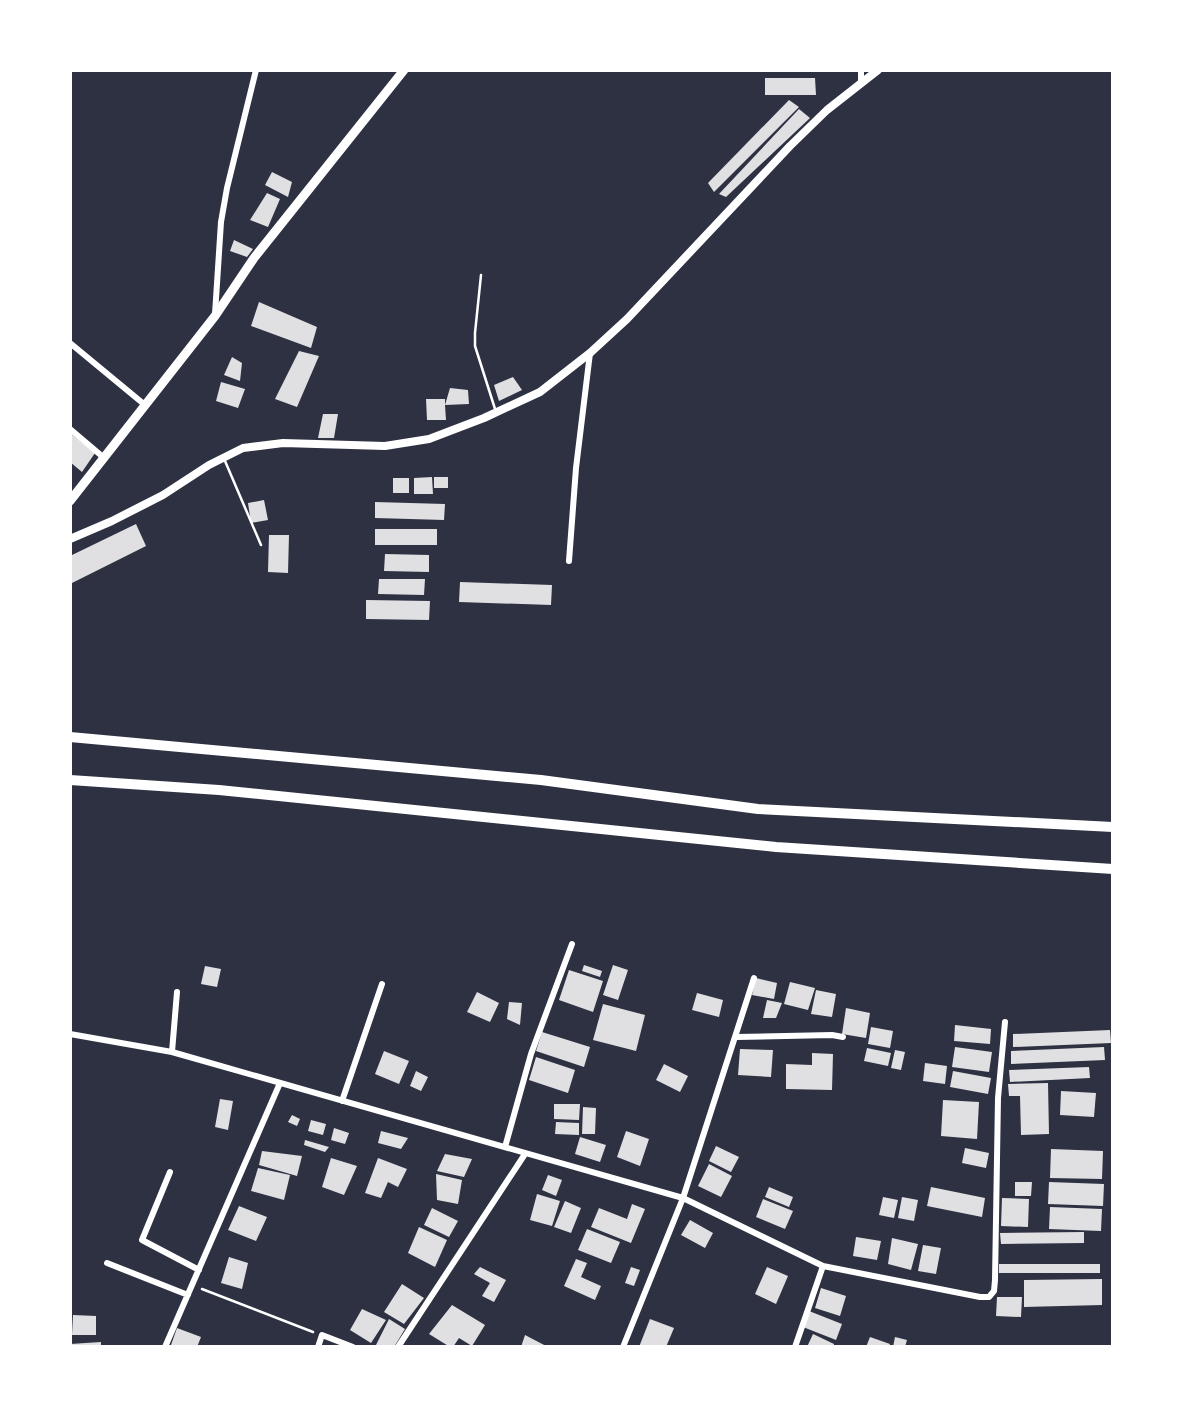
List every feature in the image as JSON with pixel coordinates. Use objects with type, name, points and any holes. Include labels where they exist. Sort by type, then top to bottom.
[{"type":"highway","points":[[70,737],[541,780],[758,809],[1113,827]]},
{"type":"highway","points":[[70,780],[219,790],[776,847],[1113,869]]},
{"type":"main road","points":[[70,501],[215,316],[261,248],[404,70]]},
{"type":"street","points":[[215,316],[223,211],[257,70]]},
{"type":"street","points":[[861,70],[861,83]]},
{"type":"street","points":[[70,539],[163,495],[243,448],[263,444],[385,446],[429,439],[540,392],[590,353],[627,319],[790,146],[827,110],[878,70]]},
{"type":"street","points":[[70,343],[145,405]]},
{"type":"street","points":[[569,561],[576,468],[590,353]]},
{"type":"street","points":[[70,429],[103,457]]},
{"type":"street","points":[[505,1147],[531,1054],[572,944]]},
{"type":"street","points":[[623,1347],[683,1198],[754,978]]},
{"type":"street","points":[[342,1101],[382,984]]},
{"type":"street","points":[[172,1052],[177,992]]},
{"type":"street","points":[[70,1034],[172,1052],[683,1198],[823,1266],[960,1295],[989,1297],[994,1291],[998,1098],[1005,1022]]},
{"type":"street","points":[[736,1037],[843,1037]]},
{"type":"street","points":[[165,1347],[280,1083]]},
{"type":"street","points":[[398,1347],[525,1154]]},
{"type":"street","points":[[170,1172],[142,1240],[199,1270]]},
{"type":"street","points":[[107,1263],[188,1295]]},
{"type":"street","points":[[795,1347],[823,1266]]},
{"type":"street","points":[[318,1347],[322,1335],[353,1347]]},
{"type":"lane","points":[[481,275],[475,346],[496,412]]},
{"type":"lane","points":[[223,458],[261,545]]},
{"type":"path","points":[[192,1285],[322,1335]]},
{"type":"building","points":[[765,78],[815,78],[816,95],[765,95]]},
{"type":"building","points":[[789,100],[799,107],[714,192],[708,183]]},
{"type":"building","points":[[799,109],[810,118],[726,197],[719,194]]},
{"type":"building","points":[[272,172],[292,182],[288,197],[265,185]]},
{"type":"building","points":[[267,193],[280,199],[268,227],[250,220]]},
{"type":"building","points":[[234,240],[253,249],[247,257],[230,251]]},
{"type":"building","points":[[259,302],[317,327],[311,348],[251,326]]},
{"type":"building","points":[[299,351],[319,356],[297,407],[275,399]]},
{"type":"building","points":[[232,357],[242,363],[240,381],[224,375]]},
{"type":"building","points":[[513,377],[522,390],[499,401],[494,385]]},
{"type":"building","points":[[221,382],[245,389],[238,408],[216,401]]},
{"type":"building","points":[[450,388],[468,390],[469,404],[445,405]]},
{"type":"building","points":[[426,399],[445,399],[446,420],[427,420]]},
{"type":"building","points":[[323,414],[338,414],[334,438],[318,438]]},
{"type":"building","points":[[70,433],[95,453],[82,472],[70,462]]},
{"type":"building","points":[[432,477],[433,494],[414,494],[414,478]]},
{"type":"building","points":[[434,477],[448,477],[448,488],[434,488]]},
{"type":"building","points":[[393,478],[409,478],[409,493],[393,493]]},
{"type":"building","points":[[264,500],[268,520],[251,523],[248,503]]},
{"type":"building","points":[[375,502],[445,504],[444,520],[375,518]]},
{"type":"building","points":[[136,524],[146,546],[70,584],[70,556]]},
{"type":"building","points":[[375,529],[437,529],[437,545],[375,545]]},
{"type":"building","points":[[269,535],[289,535],[288,573],[268,572]]},
{"type":"building","points":[[385,554],[429,555],[429,572],[384,571]]},
{"type":"building","points":[[379,579],[425,579],[424,595],[378,594]]},
{"type":"building","points":[[460,582],[552,585],[551,605],[459,602]]},
{"type":"building","points":[[366,600],[430,601],[429,620],[366,619]]},
{"type":"building","points":[[584,965],[602,971],[600,977],[582,971]]},
{"type":"building","points":[[613,965],[628,970],[618,1000],[603,995]]},
{"type":"building","points":[[205,966],[221,969],[217,987],[201,984]]},
{"type":"building","points":[[569,970],[603,981],[593,1012],[559,1000]]},
{"type":"building","points":[[756,978],[777,983],[774,999],[752,995]]},
{"type":"building","points":[[790,982],[815,988],[808,1010],[784,1004]]},
{"type":"building","points":[[816,990],[836,994],[832,1017],[811,1014]]},
{"type":"building","points":[[477,992],[499,1003],[490,1022],[467,1012]]},
{"type":"building","points":[[697,993],[723,1000],[719,1017],[692,1010]]},
{"type":"building","points":[[767,1000],[782,1003],[776,1018],[763,1018]]},
{"type":"building","points":[[509,1002],[522,1003],[520,1025],[507,1019]]},
{"type":"building","points":[[603,1004],[645,1015],[636,1051],[593,1040]]},
{"type":"building","points":[[846,1008],[870,1013],[866,1038],[842,1034]]},
{"type":"building","points":[[955,1025],[991,1029],[990,1044],[954,1041]]},
{"type":"building","points":[[871,1027],[893,1031],[890,1048],[868,1044]]},
{"type":"building","points":[[1110,1030],[1111,1043],[1013,1047],[1013,1034]]},
{"type":"building","points":[[542,1032],[590,1047],[584,1067],[536,1051]]},
{"type":"building","points":[[955,1047],[992,1052],[989,1072],[952,1067]]},
{"type":"building","points":[[1104,1047],[1105,1060],[1011,1064],[1011,1051]]},
{"type":"building","points":[[867,1048],[891,1053],[888,1066],[864,1061]]},
{"type":"building","points":[[740,1049],[773,1050],[771,1077],[738,1075]]},
{"type":"building","points":[[895,1050],[905,1052],[901,1070],[891,1068]]},
{"type":"building","points":[[384,1051],[409,1061],[399,1084],[375,1074]]},
{"type":"building","points":[[812,1053],[833,1054],[832,1090],[786,1089],[786,1064],[812,1065]]},
{"type":"building","points":[[536,1057],[575,1070],[568,1093],[529,1080]]},
{"type":"building","points":[[925,1063],[947,1066],[945,1084],[923,1081]]},
{"type":"building","points":[[664,1064],[688,1076],[680,1092],[656,1080]]},
{"type":"building","points":[[1089,1067],[1090,1078],[1010,1082],[1009,1070]]},
{"type":"building","points":[[416,1071],[428,1077],[421,1091],[410,1086]]},
{"type":"building","points":[[953,1071],[991,1078],[988,1094],[950,1087]]},
{"type":"building","points":[[1048,1083],[1049,1134],[1021,1135],[1020,1096],[1009,1096],[1008,1084]]},
{"type":"building","points":[[1061,1091],[1096,1093],[1094,1117],[1060,1115]]},
{"type":"building","points":[[220,1099],[233,1101],[228,1130],[215,1127]]},
{"type":"building","points":[[943,1100],[979,1102],[977,1139],[941,1136]]},
{"type":"building","points":[[554,1104],[580,1104],[579,1120],[554,1119]]},
{"type":"building","points":[[583,1107],[596,1108],[595,1134],[582,1134]]},
{"type":"building","points":[[292,1115],[300,1119],[297,1126],[288,1122]]},
{"type":"building","points":[[311,1120],[326,1124],[323,1135],[308,1131]]},
{"type":"building","points":[[556,1122],[579,1123],[579,1135],[555,1134]]},
{"type":"building","points":[[334,1128],[349,1133],[345,1144],[331,1140]]},
{"type":"building","points":[[381,1131],[408,1138],[401,1149],[378,1143]]},
{"type":"building","points":[[626,1131],[649,1139],[640,1166],[617,1157]]},
{"type":"building","points":[[580,1137],[606,1145],[600,1162],[575,1154]]},
{"type":"building","points":[[305,1140],[329,1147],[325,1152],[304,1145]]},
{"type":"building","points":[[716,1146],[739,1157],[731,1172],[709,1161]]},
{"type":"building","points":[[965,1148],[989,1153],[986,1168],[962,1163]]},
{"type":"building","points":[[1051,1149],[1103,1151],[1102,1179],[1050,1178]]},
{"type":"building","points":[[262,1151],[302,1156],[297,1176],[259,1165]]},
{"type":"building","points":[[445,1154],[472,1159],[464,1177],[437,1171]]},
{"type":"building","points":[[331,1158],[357,1166],[344,1195],[322,1187]]},
{"type":"building","points":[[378,1158],[407,1169],[398,1187],[388,1182],[381,1198],[365,1193]]},
{"type":"building","points":[[709,1164],[732,1176],[721,1197],[698,1186]]},
{"type":"building","points":[[258,1168],[290,1175],[284,1200],[251,1191]]},
{"type":"building","points":[[436,1174],[462,1180],[458,1204],[437,1200]]},
{"type":"building","points":[[548,1175],[562,1180],[556,1196],[542,1190]]},
{"type":"building","points":[[1015,1182],[1032,1182],[1031,1196],[1015,1196]]},
{"type":"building","points":[[1049,1182],[1104,1184],[1103,1206],[1048,1204]]},
{"type":"building","points":[[769,1187],[793,1197],[789,1207],[765,1197]]},
{"type":"building","points":[[931,1187],[985,1198],[982,1217],[927,1206]]},
{"type":"building","points":[[537,1194],[560,1201],[552,1226],[530,1220]]},
{"type":"building","points":[[883,1197],[898,1200],[894,1218],[879,1215]]},
{"type":"building","points":[[902,1197],[918,1200],[914,1221],[898,1218]]},
{"type":"building","points":[[1002,1198],[1029,1199],[1028,1227],[1001,1226]]},
{"type":"building","points":[[763,1199],[793,1211],[785,1229],[756,1217]]},
{"type":"building","points":[[565,1201],[581,1208],[571,1233],[554,1227]]},
{"type":"building","points":[[632,1204],[645,1209],[631,1243],[591,1227],[599,1208],[627,1219]]},
{"type":"building","points":[[239,1206],[267,1217],[256,1241],[228,1230]]},
{"type":"building","points":[[1050,1207],[1102,1209],[1101,1231],[1049,1229]]},
{"type":"building","points":[[432,1208],[458,1221],[449,1237],[424,1225]]},
{"type":"building","points":[[690,1220],[713,1233],[705,1248],[681,1235]]},
{"type":"building","points":[[419,1227],[447,1240],[435,1267],[408,1253]]},
{"type":"building","points":[[587,1229],[620,1242],[611,1263],[578,1250]]},
{"type":"building","points":[[1084,1232],[1084,1243],[1001,1244],[1000,1233]]},
{"type":"building","points":[[856,1237],[881,1241],[877,1260],[853,1256]]},
{"type":"building","points":[[892,1238],[918,1244],[911,1270],[888,1264]]},
{"type":"building","points":[[923,1245],[941,1248],[936,1274],[918,1271]]},
{"type":"building","points":[[229,1257],[248,1263],[242,1289],[221,1283]]},
{"type":"building","points":[[576,1259],[587,1263],[581,1277],[601,1286],[595,1300],[564,1286]]},
{"type":"building","points":[[999,1264],[1100,1264],[1100,1273],[999,1273]]},
{"type":"building","points":[[480,1267],[506,1280],[494,1302],[482,1296],[490,1283],[474,1274]]},
{"type":"building","points":[[631,1267],[640,1270],[634,1286],[625,1283]]},
{"type":"building","points":[[767,1267],[788,1276],[776,1304],[755,1294]]},
{"type":"building","points":[[1102,1279],[1102,1305],[1024,1307],[1024,1280]]},
{"type":"building","points":[[402,1284],[424,1298],[404,1324],[384,1312]]},
{"type":"building","points":[[821,1288],[846,1296],[840,1316],[815,1308]]},
{"type":"building","points":[[997,1297],[1022,1297],[1021,1317],[996,1316]]},
{"type":"building","points":[[452,1305],[485,1325],[472,1346],[459,1338],[453,1347],[450,1347],[429,1334]]},
{"type":"building","points":[[362,1309],[386,1320],[371,1343],[350,1330]]},
{"type":"building","points":[[809,1311],[842,1324],[836,1340],[803,1327]]},
{"type":"building","points":[[73,1315],[96,1316],[96,1335],[72,1335]]},
{"type":"building","points":[[389,1319],[405,1329],[394,1347],[375,1347]]},
{"type":"building","points":[[650,1319],[674,1328],[666,1347],[639,1347]]},
{"type":"building","points":[[177,1328],[201,1337],[197,1347],[171,1345]]},
{"type":"building","points":[[813,1334],[834,1344],[834,1347],[807,1347]]},
{"type":"building","points":[[525,1335],[548,1347],[521,1347]]},
{"type":"building","points":[[870,1337],[890,1344],[889,1347],[866,1347]]},
{"type":"building","points":[[895,1337],[907,1340],[905,1347],[893,1347]]},
{"type":"building","points":[[101,1342],[101,1347],[70,1347],[70,1344]]}]
